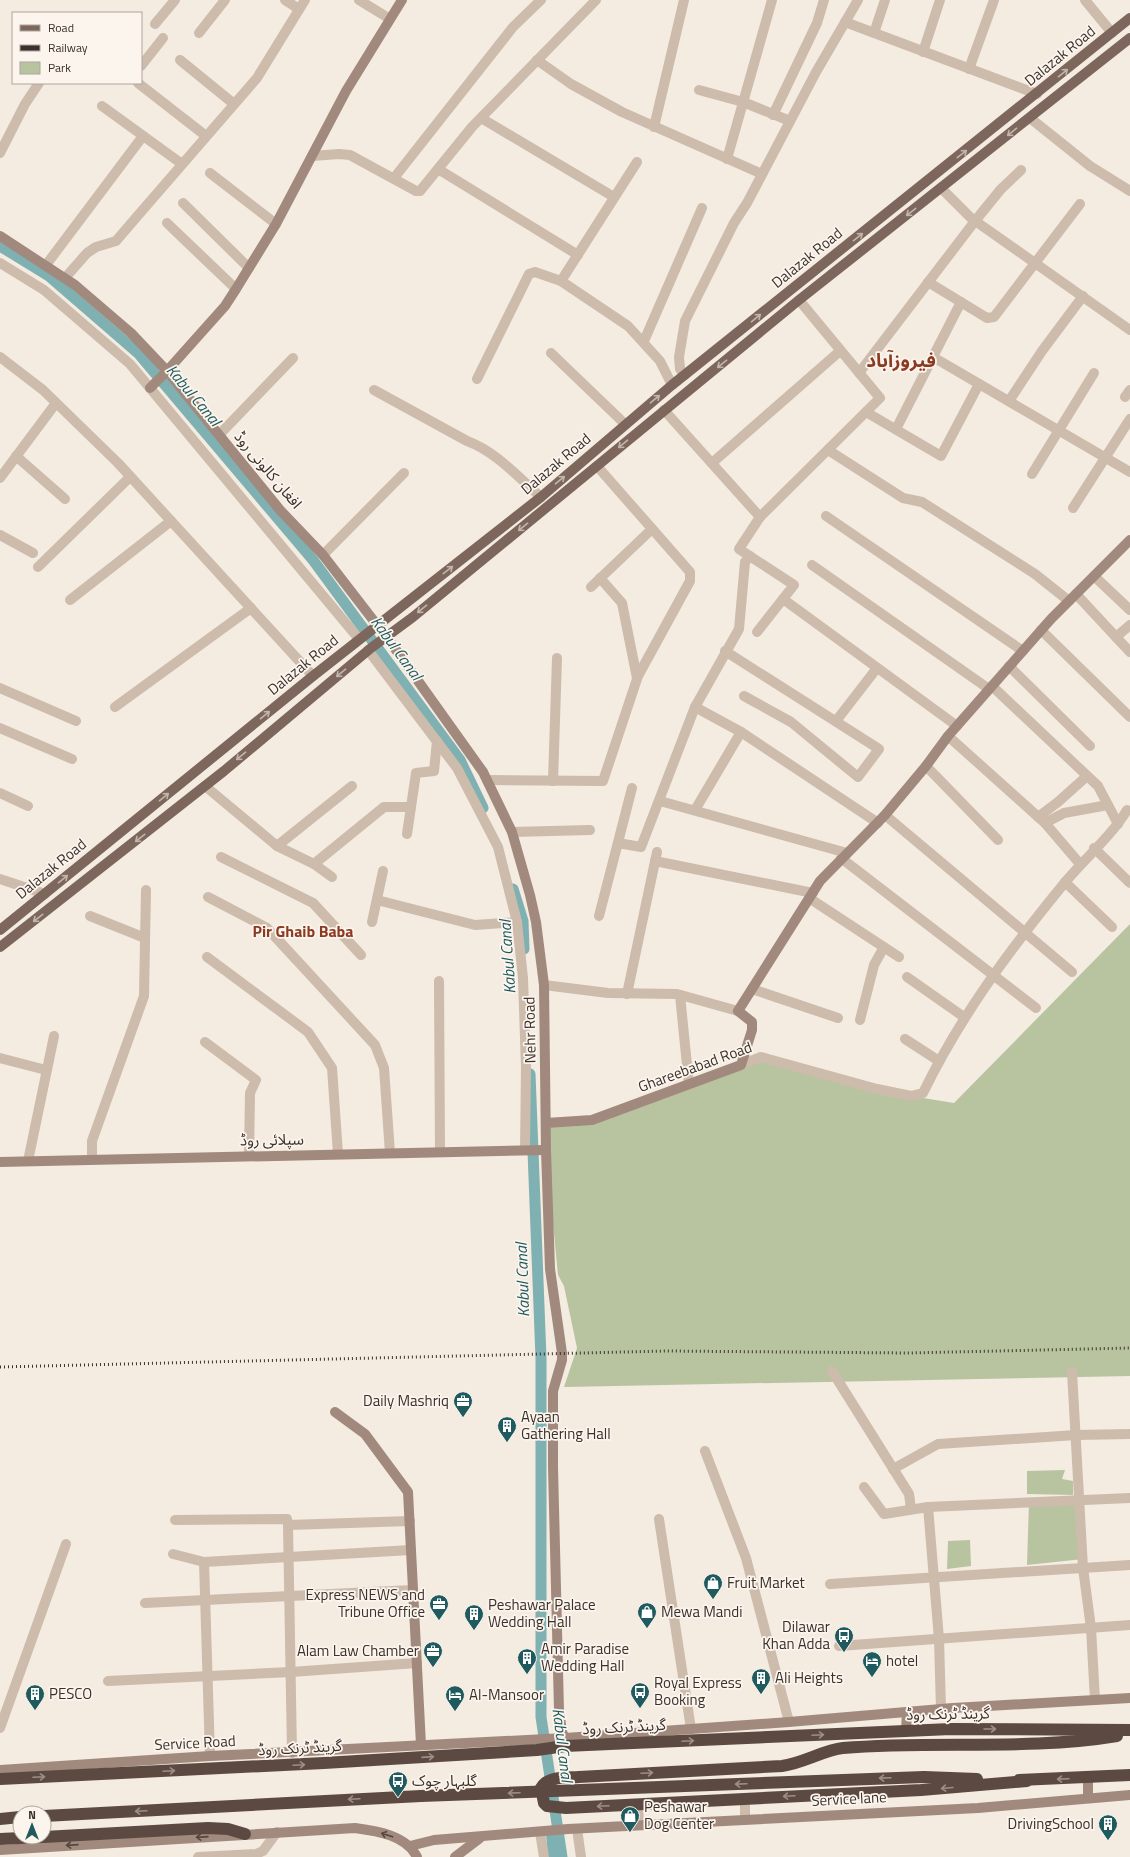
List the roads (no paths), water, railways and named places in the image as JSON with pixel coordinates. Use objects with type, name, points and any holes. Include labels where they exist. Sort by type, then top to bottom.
[{"type":"highway","name":"گرینڈ ٹرنک روڈ","points":[[0,1779],[324,1763],[536,1745],[562,1741],[951,1730],[1130,1730]]},
{"type":"highway","points":[[1130,1734],[1082,1742],[1047,1744],[950,1744],[841,1748],[804,1762],[787,1766],[555,1779],[547,1782],[542,1788],[544,1803],[553,1808],[921,1790],[1028,1781],[1130,1775]]},
{"type":"highway","points":[[52,1816],[414,1796],[924,1777],[1028,1781]]},
{"type":"highway","points":[[0,1818],[12,1817]]},
{"type":"highway","points":[[52,1837],[208,1828],[228,1829],[245,1834]]},
{"type":"highway","points":[[0,1839],[12,1838]]},
{"type":"main road","name":"Dalazak Road","points":[[0,930],[313,676],[541,497],[672,385],[931,179],[1130,18]]},
{"type":"main road","name":"Dalazak Road","points":[[0,948],[205,786],[369,649],[413,617],[799,300],[1130,38]]},
{"type":"main road","points":[[931,179],[941,188]]},
{"type":"main road","points":[[43,895],[51,908]]},
{"type":"street","points":[[155,24],[175,0]]},
{"type":"street","points":[[199,33],[225,0]]},
{"type":"street","points":[[285,0],[299,9]]},
{"type":"street","points":[[65,278],[87,253],[96,247],[116,241],[257,78],[305,0]]},
{"type":"street","points":[[359,0],[390,19]]},
{"type":"street","points":[[150,388],[225,306],[276,224],[346,91],[402,0]]},
{"type":"street","points":[[394,178],[513,27],[541,0]]},
{"type":"street","points":[[312,156],[339,154],[350,155],[394,178],[416,192],[420,191],[481,118],[596,0]]},
{"type":"street","points":[[654,127],[684,0]]},
{"type":"street","points":[[727,159],[772,0]]},
{"type":"street","points":[[773,115],[817,23],[824,0]]},
{"type":"street","points":[[685,375],[680,369],[679,357],[685,321],[734,223],[747,203],[790,121],[858,0]]},
{"type":"street","points":[[874,33],[885,0]]},
{"type":"street","points":[[924,52],[940,0]]},
{"type":"street","points":[[969,69],[994,0]]},
{"type":"street","points":[[1085,0],[1112,33]]},
{"type":"street","points":[[845,22],[1037,94]]},
{"type":"street","points":[[142,65],[163,38]]},
{"type":"street","points":[[180,60],[234,104]]},
{"type":"street","points":[[537,60],[571,84],[622,112],[762,174]]},
{"type":"street","points":[[0,153],[25,104],[38,84]]},
{"type":"street","points":[[139,84],[206,136]]},
{"type":"street","points":[[699,90],[743,102],[790,121]]},
{"type":"street","points":[[102,106],[182,164]]},
{"type":"street","points":[[481,118],[614,197]]},
{"type":"street","points":[[1030,118],[1090,166],[1130,191]]},
{"type":"street","points":[[46,265],[143,136]]},
{"type":"street","points":[[561,281],[637,162]]},
{"type":"street","points":[[438,169],[578,255]]},
{"type":"street","points":[[859,373],[1000,189],[1022,170]]},
{"type":"street","points":[[210,173],[276,224]]},
{"type":"street","points":[[941,188],[975,221],[1130,330]]},
{"type":"street","points":[[183,203],[249,268]]},
{"type":"street","points":[[928,282],[987,318],[994,316],[1080,204]]},
{"type":"street","points":[[644,341],[702,208]]},
{"type":"street","points":[[167,223],[236,289]]},
{"type":"street","name":"افغان کالونی روڈ","points":[[0,236],[65,278],[131,333],[167,371],[280,510],[322,554],[375,627]]},
{"type":"street","points":[[0,262],[44,290],[130,364],[361,638]]},
{"type":"street","points":[[477,379],[530,274],[535,272],[561,281],[628,326],[644,341],[660,361],[672,385]]},
{"type":"street","points":[[1009,401],[1042,351],[1083,296]]},
{"type":"street","points":[[757,632],[794,585],[739,549],[760,517],[880,398],[799,300]]},
{"type":"street","points":[[896,430],[961,302]]},
{"type":"street","points":[[712,463],[840,351]]},
{"type":"street","points":[[551,353],[625,424]]},
{"type":"street","points":[[0,357],[43,390],[130,477],[313,676]]},
{"type":"street","points":[[933,357],[1130,472]]},
{"type":"street","points":[[219,435],[292,358]]},
{"type":"street","points":[[1032,474],[1094,373]]},
{"type":"street","points":[[866,412],[941,456],[979,384]]},
{"type":"street","points":[[374,390],[467,441],[478,445],[496,458],[541,497]]},
{"type":"street","points":[[0,478],[56,403]]},
{"type":"street","points":[[664,410],[760,517]]},
{"type":"street","points":[[1073,508],[1130,418]]},
{"type":"street","points":[[828,450],[903,498],[922,502],[1072,597],[1116,637],[1130,652]]},
{"type":"street","points":[[16,456],[65,499]]},
{"type":"street","points":[[487,780],[603,782],[637,678],[690,581],[690,572],[597,466]]},
{"type":"street","points":[[322,554],[404,473]]},
{"type":"street","points":[[38,567],[130,477]]},
{"type":"street","points":[[826,516],[1023,651]]},
{"type":"street","points":[[70,600],[171,521]]},
{"type":"street","points":[[591,587],[652,529]]},
{"type":"street","points":[[0,535],[33,553]]},
{"type":"street","points":[[738,1011],[820,881],[844,855],[878,823],[926,766],[948,736],[1041,630],[1130,540]]},
{"type":"street","points":[[618,843],[641,847],[695,707],[725,651],[739,629],[745,562],[750,556]]},
{"type":"street","points":[[812,565],[990,688],[1098,786],[1118,824]]},
{"type":"street","points":[[1094,576],[1130,610]]},
{"type":"street","points":[[600,578],[622,603],[637,678]]},
{"type":"street","points":[[783,599],[957,726]]},
{"type":"street","points":[[115,706],[251,608]]},
{"type":"street","points":[[1116,637],[1130,625]]},
{"type":"street","points":[[1041,630],[1130,717]]},
{"type":"street","name":"Nehr Road","points":[[385,638],[487,780],[512,832],[536,922],[544,985],[546,1150],[550,1269],[562,1353],[562,1360],[553,1391],[553,1467],[559,1710],[562,1741]]},
{"type":"street","points":[[369,649],[457,768],[498,847],[517,922],[523,978],[526,1068],[525,1150]]},
{"type":"street","points":[[725,651],[879,749],[858,777],[791,722],[744,696]]},
{"type":"street","points":[[553,781],[557,658]]},
{"type":"street","points":[[1009,666],[1090,746]]},
{"type":"street","points":[[836,721],[877,668]]},
{"type":"street","points":[[0,688],[76,722]]},
{"type":"street","points":[[695,707],[741,732],[878,823]]},
{"type":"street","points":[[0,728],[72,759]]},
{"type":"street","points":[[695,810],[741,732]]},
{"type":"street","points":[[948,736],[1042,820],[1080,864]]},
{"type":"street","points":[[407,834],[416,773],[434,771],[437,741]]},
{"type":"street","points":[[926,766],[998,840]]},
{"type":"street","points":[[1042,820],[1088,776]]},
{"type":"street","points":[[205,786],[277,846],[314,864],[332,877]]},
{"type":"street","points":[[277,846],[352,786]]},
{"type":"street","points":[[599,916],[632,788]]},
{"type":"street","points":[[0,793],[28,806]]},
{"type":"street","points":[[660,801],[695,810],[844,855],[1036,1008]]},
{"type":"street","points":[[1042,820],[1064,813],[1108,805]]},
{"type":"street","points":[[314,864],[384,807],[411,807]]},
{"type":"street","points":[[905,1039],[939,1061],[964,1018],[993,974],[1025,931],[1080,864],[1118,824],[1127,810]]},
{"type":"street","points":[[885,815],[1072,972]]},
{"type":"street","points":[[512,832],[590,830]]},
{"type":"street","points":[[1094,848],[1130,883]]},
{"type":"street","points":[[221,857],[313,904],[361,955]]},
{"type":"street","points":[[627,994],[656,857],[811,896],[899,957]]},
{"type":"street","points":[[372,922],[383,871]]},
{"type":"street","points":[[0,878],[43,895]]},
{"type":"street","points":[[1065,882],[1112,927]]},
{"type":"street","points":[[92,1159],[92,1141],[144,996],[146,890]]},
{"type":"street","points":[[208,897],[267,928],[375,1045],[384,1068],[390,1153]]},
{"type":"street","points":[[377,900],[475,925],[517,922]]},
{"type":"street","points":[[90,916],[145,938]]},
{"type":"street","points":[[860,1020],[874,965],[884,947]]},
{"type":"street","points":[[207,957],[308,1032],[332,1068],[338,1154]]},
{"type":"street","points":[[907,977],[964,1018]]},
{"type":"street","points":[[439,981],[440,1152]]},
{"type":"street","points":[[544,985],[608,993],[680,995],[738,1011],[752,1022],[752,1030],[742,1065]]},
{"type":"street","points":[[752,990],[838,1018]]},
{"type":"street","points":[[680,995],[689,1085]]},
{"type":"street","points":[[28,1161],[54,1036]]},
{"type":"street","points":[[205,1042],[256,1080],[250,1093],[249,1156]]},
{"type":"street","name":"Ghareebabad Road","points":[[546,1122],[592,1120],[761,1057],[877,1089],[911,1096],[924,1093],[939,1061]]},
{"type":"street","points":[[0,1058],[46,1070]]},
{"type":"street","name":"سپلائی روڈ","points":[[0,1162],[546,1150]]},
{"type":"street","points":[[832,1371],[909,1494],[911,1509]]},
{"type":"street","points":[[1072,1372],[1081,1501],[1083,1568],[1091,1628],[1095,1700]]},
{"type":"street","points":[[335,1412],[365,1434],[408,1492],[422,1745]]},
{"type":"street","points":[[893,1469],[938,1444],[1076,1435],[1130,1434]]},
{"type":"street","points":[[705,1451],[746,1558],[788,1722]]},
{"type":"street","points":[[864,1487],[884,1514],[928,1507],[1130,1498]]},
{"type":"street","points":[[928,1507],[939,1639],[941,1709]]},
{"type":"street","points":[[175,1520],[287,1519],[290,1596],[292,1753]]},
{"type":"street","points":[[659,1519],[691,1729]]},
{"type":"street","points":[[288,1525],[410,1522]]},
{"type":"street","points":[[0,1728],[66,1544]]},
{"type":"street","points":[[173,1554],[204,1562],[411,1550]]},
{"type":"street","points":[[204,1562],[210,1756]]},
{"type":"street","points":[[830,1584],[1130,1565]]},
{"type":"street","points":[[145,1603],[413,1590]]},
{"type":"street","points":[[839,1646],[1130,1625]]},
{"type":"street","points":[[108,1681],[208,1677],[417,1663]]},
{"type":"street","points":[[562,1741],[941,1709],[1130,1698]]},
{"type":"street","points":[[906,1731],[907,1712]]},
{"type":"street","name":"Service Road","points":[[0,1770],[210,1756],[292,1753],[422,1745],[536,1745]]},
{"type":"street","points":[[1088,1778],[1088,1798]]},
{"type":"street","name":"Service lane","points":[[410,1846],[434,1840],[480,1838],[543,1831],[978,1808],[1130,1795]]},
{"type":"street","points":[[745,1798],[745,1820]]},
{"type":"street","points":[[638,1804],[639,1825]]},
{"type":"street","points":[[0,1850],[355,1828],[386,1834],[399,1839],[410,1846],[417,1857]]},
{"type":"street","points":[[573,1829],[581,1857]]},
{"type":"street","points":[[543,1831],[544,1857]]},
{"type":"street","points":[[198,1857],[256,1854],[263,1852],[277,1832]]},
{"type":"street","points":[[455,1857],[480,1838]]},
{"type":"water","points":[[546,1834],[561,1834],[563,1857],[548,1857]]},
{"type":"waterway","name":"Kabul Canal","points":[[0,246],[49,276],[138,353],[313,560],[460,760],[483,808]]},
{"type":"waterway","name":"Kabul Canal","points":[[513,889],[523,921],[524,949]]},
{"type":"waterway","name":"Kabul Canal","points":[[530,1074],[541,1358],[541,1717],[562,1857]]},
{"type":"railway","points":[[0,1367],[666,1351],[909,1353],[1130,1348]]},
{"type":"place","name":"Daily Mashriq","points":[[463,1418]]},
{"type":"place","name":"Ayaan Gathering Hall","points":[[507,1443]]},
{"type":"place","name":"Fruit Market","points":[[713,1600]]},
{"type":"place","name":"Express NEWS and Tribune Office","points":[[439,1621]]},
{"type":"place","name":"Mewa Mandi","points":[[647,1629]]},
{"type":"place","name":"Peshawar Palace Wedding Hall","points":[[474,1631]]},
{"type":"place","name":"Dilawar Khan Adda","points":[[844,1653]]},
{"type":"place","name":"Alam Law Chamber","points":[[433,1668]]},
{"type":"place","name":"Amir Paradise Wedding Hall","points":[[527,1675]]},
{"type":"place","name":"hotel","points":[[872,1678]]},
{"type":"place","name":"Ali Heights","points":[[761,1695]]},
{"type":"place","name":"Royal Express Booking","points":[[640,1709]]},
{"type":"place","name":"PESCO","points":[[35,1711]]},
{"type":"place","name":"Al-Mansoor","points":[[455,1712]]},
{"type":"place","name":"گلبہار چوک","points":[[398,1798]]},
{"type":"place","name":"Peshawar Dog Center","points":[[630,1833]]},
{"type":"place","name":"DrivingSchool","points":[[1108,1841]]},
{"type":"district","name":"فیروزآباد","points":[[901,360]]},
{"type":"district","name":"Pir Ghaib Baba","points":[[303,931]]}]
